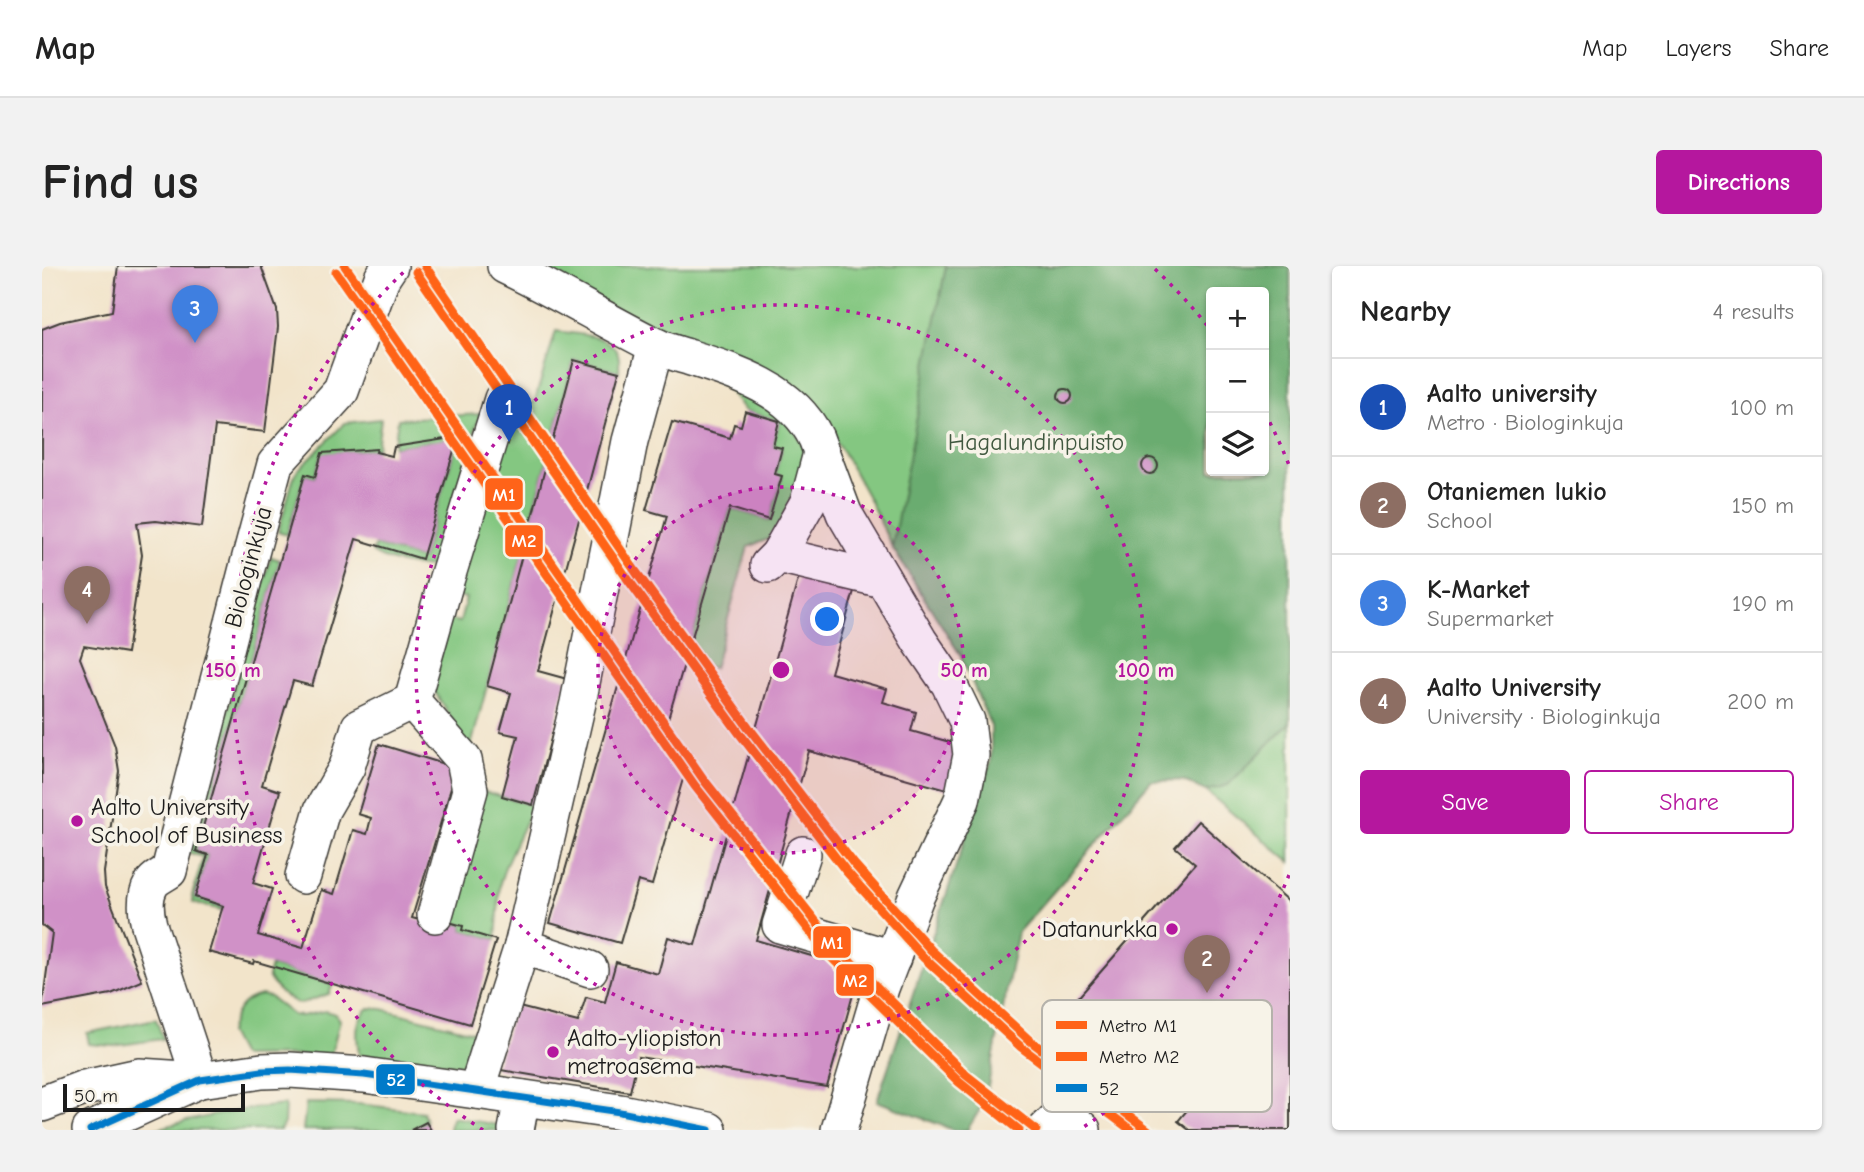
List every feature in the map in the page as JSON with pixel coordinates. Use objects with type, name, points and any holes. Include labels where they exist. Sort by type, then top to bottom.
[{"type":"street","name":"Biologinkuja","points":[[200,1080],[149,925],[147,896],[151,884],[169,871],[275,464],[341,391],[383,278],[390,266]]},
{"type":"street","points":[[505,266],[656,346],[741,374],[783,398],[802,415],[810,427],[844,513],[919,640],[949,684],[967,721],[971,755],[962,800],[916,897],[892,958],[839,1130]]},
{"type":"street","points":[[476,1091],[522,946],[578,702],[630,441],[656,346]]},
{"type":"street","points":[[303,876],[322,810],[347,767],[359,727],[412,701],[502,399]]},
{"type":"street","points":[[821,453],[808,502],[773,560],[883,580]]},
{"type":"street","points":[[412,701],[464,760],[470,790],[435,915]]},
{"type":"street","points":[[803,854],[780,925],[892,958]]},
{"type":"street","points":[[522,946],[590,969]]},
{"type":"street","points":[[200,1080],[88,1130],[52,1111],[84,1088],[139,1076],[200,1080],[290,1070],[364,1076],[476,1091],[519,1114],[620,1112],[709,1130]]},
{"type":"street","points":[[1045,1130],[1063,1116],[1071,1119],[1083,1130]]},
{"type":"green space","name":"Hagalundinpuisto","points":[[531,266],[1290,266],[1290,862],[1206,791],[1182,780],[1151,781],[1017,933],[985,1101],[967,1130],[954,1130],[877,1101],[991,762],[991,726],[961,656],[892,547],[843,452],[817,413]]},
{"type":"green space","name":"Hagalundinpuisto","points":[[946,266],[1290,266],[1290,723],[1228,785],[1206,791],[1182,780],[1151,781],[1018,932],[985,1101],[967,1130],[954,1130],[877,1101],[991,762],[991,726],[961,656],[892,547]]},
{"type":"green space","points":[[556,331],[591,336],[607,342],[618,354],[619,372],[574,360],[470,750],[429,682],[445,619],[460,622],[466,598],[451,594],[517,399],[534,403]]},
{"type":"green space","points":[[720,384],[773,397],[807,450],[806,468],[774,537],[748,547],[714,668],[685,662],[730,508],[769,520],[782,477],[775,474],[782,448],[773,446],[779,421],[745,411]]},
{"type":"green space","points":[[480,414],[433,566],[401,563],[372,552],[375,545],[422,559],[458,438],[394,447],[398,419]]},
{"type":"green space","points":[[381,419],[377,449],[322,454],[315,477],[305,474],[287,535],[278,532],[295,473],[345,423]]},
{"type":"green space","points":[[271,557],[280,560],[196,851],[208,855],[195,897],[223,906],[222,910],[193,903],[192,896],[203,857],[187,852]]},
{"type":"green space","points":[[481,791],[533,805],[500,883],[496,940],[462,930],[463,926],[449,922]]},
{"type":"green space","points":[[271,966],[333,984],[329,994],[300,1004],[274,985],[268,976]]},
{"type":"green space","points":[[261,995],[270,997],[293,1015],[325,1011],[336,1014],[340,1020],[331,1055],[241,1056],[229,1033],[231,1026],[243,1004]]},
{"type":"green space","points":[[369,1008],[485,1035],[469,1066],[359,1055],[358,1024]]},
{"type":"green space","points":[[156,1019],[163,1039],[113,1046],[89,1044],[87,1033]]},
{"type":"green space","points":[[306,1103],[359,1104],[423,1112],[426,1122],[411,1130],[303,1130]]},
{"type":"green space","points":[[285,1105],[284,1123],[280,1130],[153,1130],[219,1114]]},
{"type":"green space","points":[[453,1117],[498,1125],[499,1130],[449,1130]]},
{"type":"building","points":[[118,266],[261,266],[277,310],[278,327],[265,432],[215,426],[202,527],[156,521],[137,523],[142,555],[127,653],[84,646],[80,658],[115,746],[119,771],[104,872],[105,887],[142,981],[111,994],[42,1007],[52,933],[42,925],[42,329],[60,322],[112,311]]},
{"type":"building","points":[[574,360],[619,372],[538,671],[567,679],[533,805],[502,796],[518,736],[500,732],[511,693],[487,686]]},
{"type":"building","points":[[1062,389],[1068,389],[1072,396],[1068,403],[1062,403],[1058,399],[1058,393]]},
{"type":"building","points":[[745,411],[779,421],[773,446],[782,448],[775,474],[782,476],[769,520],[730,508],[660,746],[690,755],[652,885],[638,881],[620,943],[550,923],[667,516],[646,510],[672,422],[730,438],[734,424],[741,426]]},
{"type":"building","points":[[458,437],[422,559],[356,539],[312,686],[293,681],[262,785],[280,791],[253,883],[272,889],[258,935],[303,948],[321,890],[334,894],[353,830],[367,834],[371,818],[358,814],[379,744],[457,768],[412,918],[448,928],[449,922],[463,926],[462,930],[496,940],[470,1024],[254,961],[253,964],[209,952],[223,906],[195,897],[208,855],[196,851],[305,474],[315,477],[322,453],[377,449],[376,452],[392,456],[394,447]]},
{"type":"building","points":[[1147,458],[1153,458],[1158,466],[1156,472],[1147,474],[1142,469],[1142,463]]},
{"type":"building","points":[[799,576],[854,591],[831,673],[887,689],[883,702],[916,712],[911,731],[960,745],[947,790],[809,751],[756,940],[846,966],[841,987],[854,991],[827,1087],[638,1057],[630,1092],[495,1069],[515,1006],[578,1022],[586,997],[605,1002],[616,962],[658,974],[668,937],[695,945]]},
{"type":"building","points":[[1198,821],[1290,902],[1290,1130],[1189,1130],[1178,1121],[1186,1112],[1272,1112],[1272,1000],[1076,1000],[1195,864],[1175,847]]},
{"type":"building","points":[[426,1122],[431,1130],[411,1130]]},
{"type":"metro line","name":"M1","points":[[345,266],[704,780],[836,947],[966,1075],[1036,1130]]},
{"type":"metro line","name":"M1","points":[[425,266],[636,572],[749,728],[854,864],[931,950],[1042,1050]]},
{"type":"metro line","name":"M2","points":[[336,272],[695,786],[828,954],[959,1082],[1019,1130]]},
{"type":"metro line","name":"M2","points":[[416,272],[627,578],[740,734],[846,871],[924,958],[1021,1047],[1042,1063]]},
{"type":"metro line","name":"M2","points":[[1107,1112],[1131,1130]]},
{"type":"metro line","name":"M1","points":[[1124,1112],[1148,1130]]},
{"type":"transit line","name":"52","points":[[90,1130],[200,1080],[290,1070],[364,1075],[476,1091],[620,1112],[709,1130]]},
{"type":"place","name":"K-Market","points":[[195,343]]},
{"type":"place","name":"Aalto university","points":[[509,442]]},
{"type":"place","name":"Aalto University","points":[[87,624]]},
{"type":"place","name":"Aalto University School of Business","points":[[77,821]]},
{"type":"place","name":"Datanurkka","points":[[1172,929]]},
{"type":"place","name":"Otaniemen lukio","points":[[1207,993]]},
{"type":"place","name":"Aalto-yliopiston metroasema","points":[[553,1052]]}]
